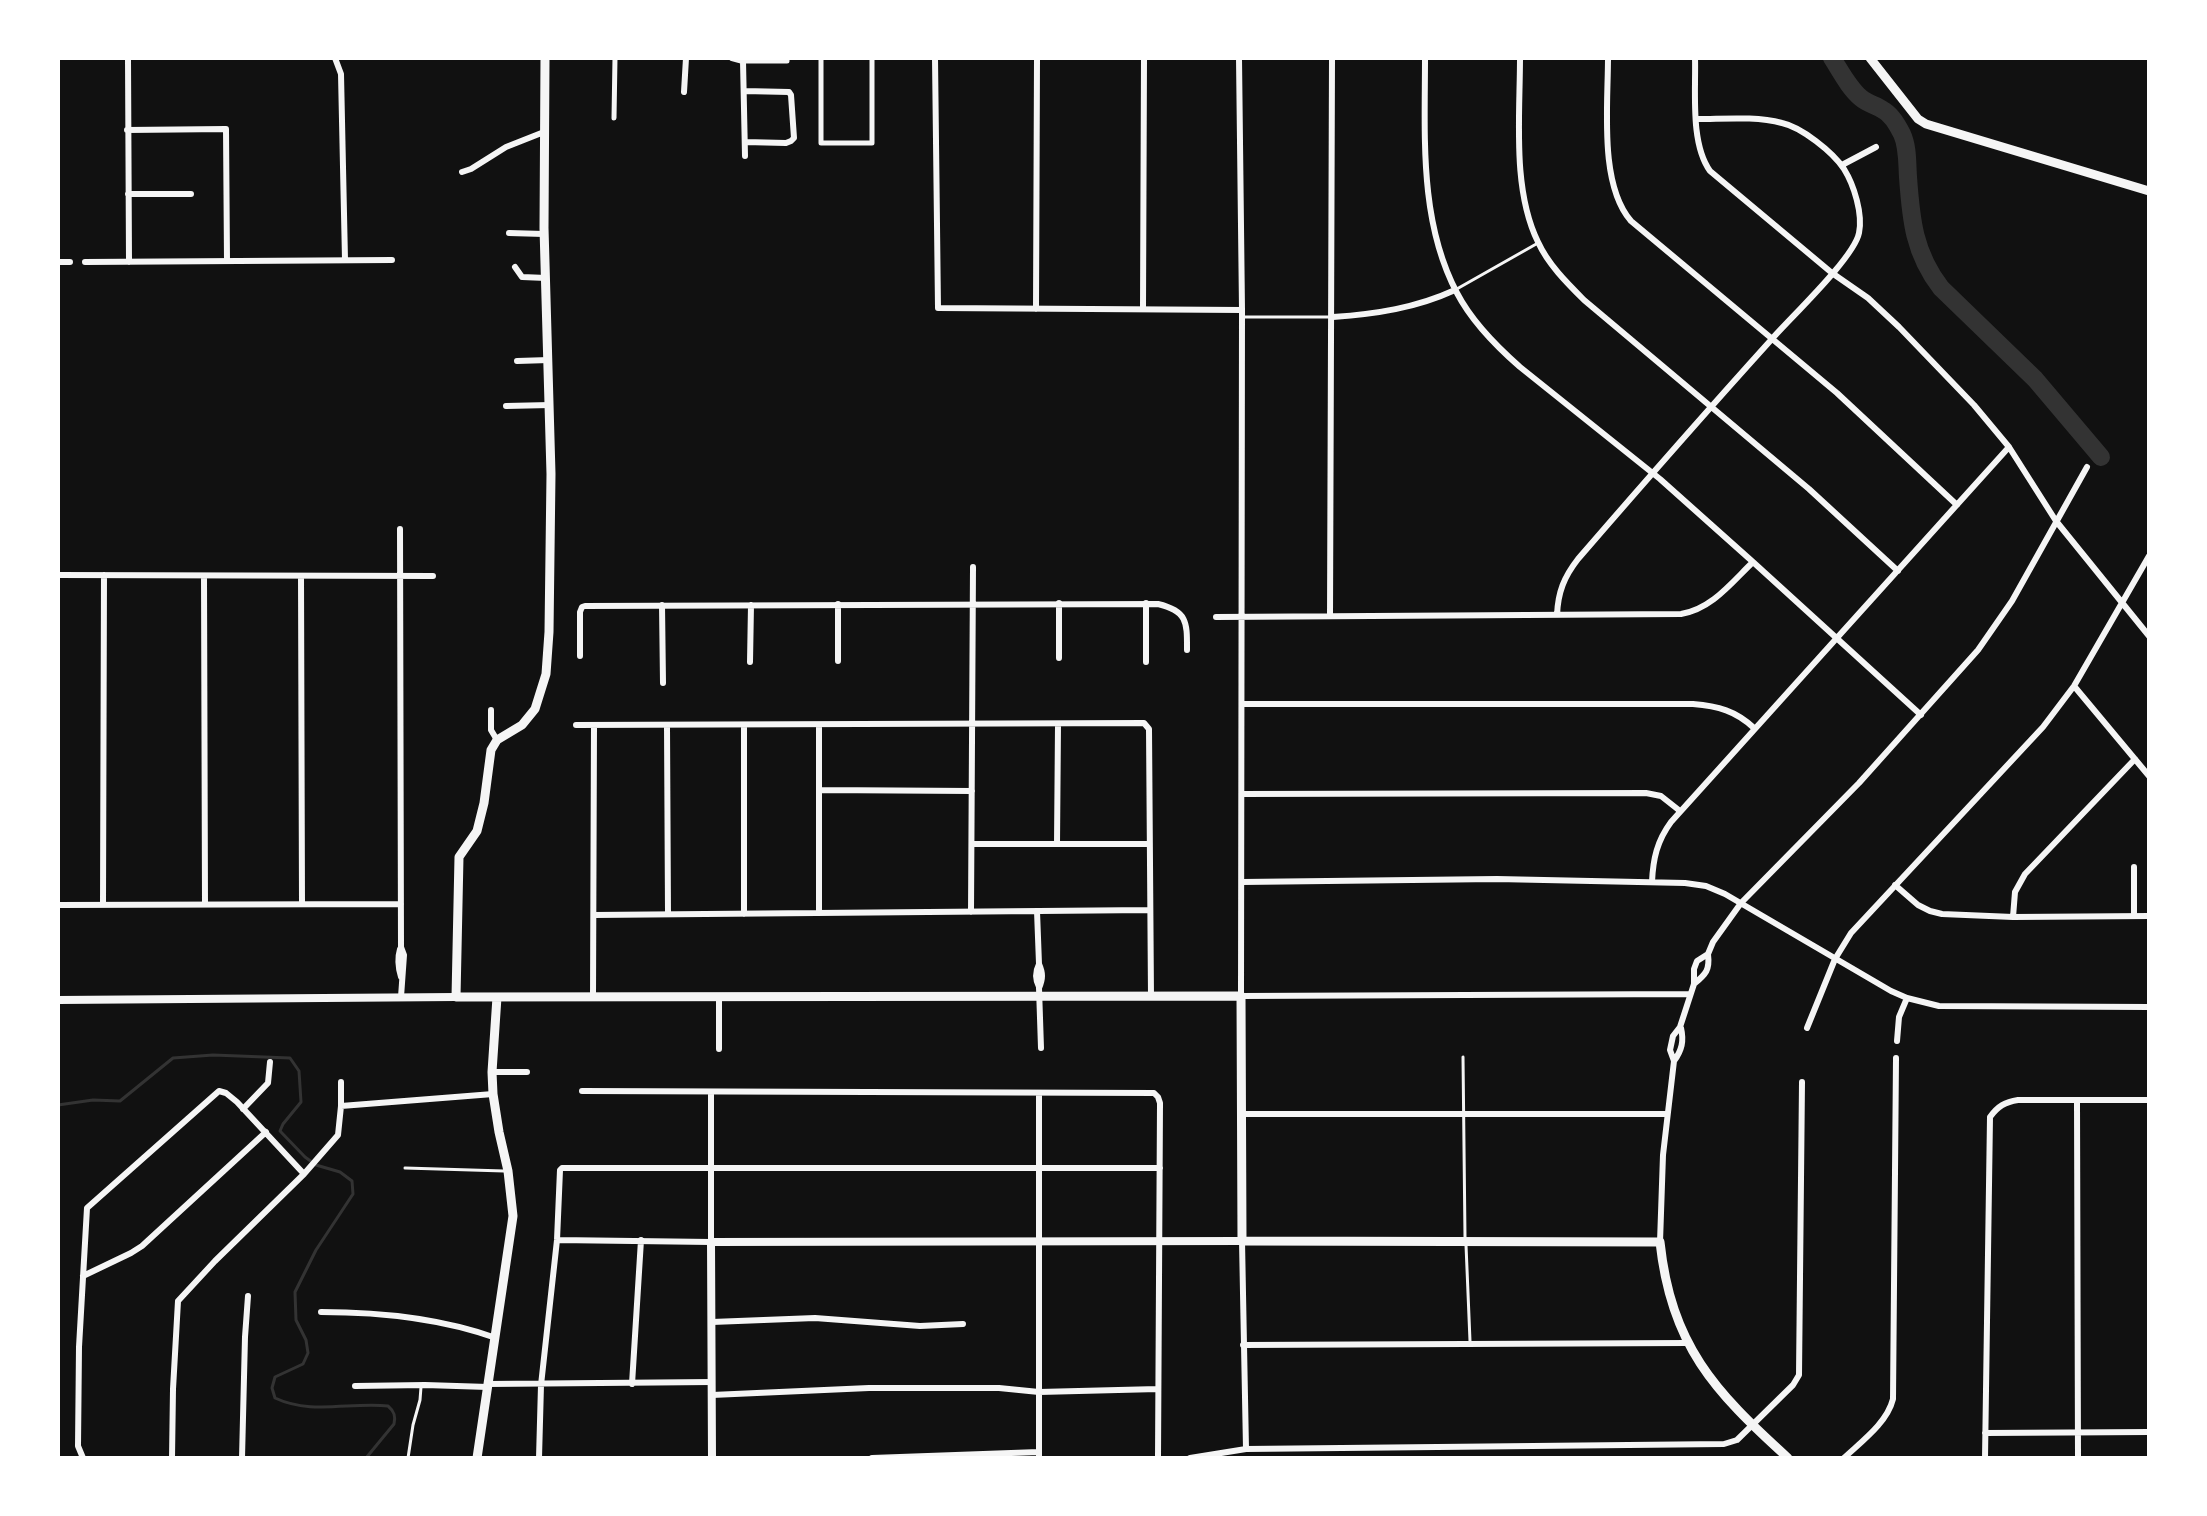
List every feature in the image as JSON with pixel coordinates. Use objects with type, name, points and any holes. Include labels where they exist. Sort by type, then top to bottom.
[{"type":"main road","points":[[545,58],[544,234],[550,405],[546,674],[535,709],[522,725],[497,740],[491,750],[477,831],[459,857],[456,997],[1039,993],[1241,996],[1242,1241],[1660,1242],[1664,1277],[1687,1343],[1712,1381],[1752,1426],[1788,1458]]},
{"type":"main road","points":[[1870,58],[1918,119],[1926,124],[2149,191]]},
{"type":"main road","points":[[477,1458],[513,1216],[493,1094],[497,997]]},
{"type":"street","points":[[128,58],[129,262]]},
{"type":"street","points":[[335,58],[341,74],[345,260]]},
{"type":"street","points":[[614,118],[615,58]]},
{"type":"street","points":[[684,92],[686,58]]},
{"type":"street","points":[[732,58],[743,61],[787,61],[787,58]]},
{"type":"street","points":[[821,58],[821,143],[872,143],[872,58]]},
{"type":"street","points":[[935,58],[938,308],[1242,313]]},
{"type":"street","points":[[1036,309],[1037,58]]},
{"type":"street","points":[[1143,309],[1144,58]]},
{"type":"street","points":[[1239,58],[1242,313],[1241,996],[1690,994]]},
{"type":"street","points":[[1330,616],[1332,58]]},
{"type":"street","points":[[1425,58],[1425,152],[1434,231],[1455,290],[1478,324],[1501,350],[1653,473],[1921,715]]},
{"type":"street","points":[[1520,58],[1523,189],[1526,209],[1547,259],[1584,300],[1809,489],[1898,571]]},
{"type":"street","points":[[1608,58],[1609,168],[1622,211],[1837,393],[1957,505]]},
{"type":"street","points":[[1695,58],[1700,151],[1710,171],[1832,273],[1868,298],[1974,405],[2009,447],[2056,521],[2149,636]]},
{"type":"street","points":[[743,61],[745,156]]},
{"type":"street","points":[[744,91],[789,92],[794,138],[786,143],[745,142]]},
{"type":"street","points":[[1557,615],[1558,599],[1568,572],[1832,273],[1859,234],[1853,189],[1842,165],[1800,130],[1785,123],[1765,120],[1697,119]]},
{"type":"street","points":[[127,130],[226,129],[227,261]]},
{"type":"street","points":[[462,172],[506,147],[545,132]]},
{"type":"street","points":[[1842,165],[1876,147]]},
{"type":"street","points":[[128,194],[191,194]]},
{"type":"street","points":[[509,233],[544,234]]},
{"type":"street","points":[[85,262],[392,260]]},
{"type":"street","points":[[58,262],[70,262]]},
{"type":"street","points":[[515,267],[522,277],[546,278]]},
{"type":"street","points":[[1333,317],[1409,307],[1455,290]]},
{"type":"street","points":[[517,361],[549,360]]},
{"type":"street","points":[[506,406],[550,405]]},
{"type":"street","points":[[1652,882],[1659,841],[1680,811],[2009,447]]},
{"type":"street","points":[[1694,984],[1706,974],[1713,942],[1741,903],[1859,783],[1960,673],[1997,625],[2087,467]]},
{"type":"street","points":[[400,529],[401,947],[398,967],[401,997]]},
{"type":"street","points":[[1807,1028],[1835,959],[1851,933],[2043,727],[2074,686],[2149,556]]},
{"type":"street","points":[[1216,617],[1681,614],[1704,607],[1753,562]]},
{"type":"street","points":[[971,912],[973,567]]},
{"type":"street","points":[[58,575],[433,576]]},
{"type":"street","points":[[103,905],[104,575]]},
{"type":"street","points":[[204,576],[205,904]]},
{"type":"street","points":[[301,576],[302,904]]},
{"type":"street","points":[[1059,603],[1059,658]]},
{"type":"street","points":[[1146,603],[1146,662]]},
{"type":"street","points":[[580,656],[582,607],[662,605],[1146,603],[1170,606],[1179,611],[1186,624],[1187,650]]},
{"type":"street","points":[[838,604],[838,661]]},
{"type":"street","points":[[662,605],[663,683]]},
{"type":"street","points":[[750,662],[751,605]]},
{"type":"street","points":[[2074,686],[2149,776]]},
{"type":"street","points":[[1242,704],[1693,704],[1731,710],[1754,728]]},
{"type":"street","points":[[491,710],[491,730],[497,740]]},
{"type":"street","points":[[576,725],[1146,724],[1149,729],[1151,997]]},
{"type":"street","points":[[593,997],[594,725]]},
{"type":"street","points":[[667,725],[668,914]]},
{"type":"street","points":[[744,725],[744,914]]},
{"type":"street","points":[[819,725],[819,913]]},
{"type":"street","points":[[1057,844],[1058,725]]},
{"type":"street","points":[[2013,917],[2015,892],[2025,874],[2135,759]]},
{"type":"street","points":[[819,790],[972,791]]},
{"type":"street","points":[[1242,794],[1646,793],[1661,796],[1680,811]]},
{"type":"street","points":[[972,844],[1149,844]]},
{"type":"street","points":[[2134,867],[2134,916]]},
{"type":"street","points":[[1242,882],[1497,879],[1685,883],[1706,886],[1741,903],[1907,998],[1939,1006],[2149,1007]]},
{"type":"street","points":[[1895,885],[1918,905],[1930,911],[1953,915],[2149,916]]},
{"type":"street","points":[[58,905],[401,904]]},
{"type":"street","points":[[594,915],[1150,910]]},
{"type":"street","points":[[1037,911],[1039,964],[1042,970],[1039,993],[1041,1048]]},
{"type":"street","points":[[1660,1242],[1666,1114],[1674,1061],[1681,1052],[1683,1038],[1680,1027],[1694,984],[1695,965],[1708,954]]},
{"type":"street","points":[[58,1000],[456,997]]},
{"type":"street","points":[[719,997],[719,1049]]},
{"type":"street","points":[[1897,1041],[1899,1017],[1907,998]]},
{"type":"street","points":[[1844,1458],[1885,1417],[1893,1399],[1896,1058]]},
{"type":"street","points":[[243,1109],[268,1083],[270,1062]]},
{"type":"street","points":[[492,1072],[527,1072]]},
{"type":"street","points":[[172,1458],[178,1301],[304,1174],[338,1135],[341,1082]]},
{"type":"street","points":[[1190,1458],[1246,1449],[1724,1444],[1737,1440],[1797,1381],[1801,1368],[1802,1082]]},
{"type":"street","points":[[582,1091],[1149,1092],[1158,1097],[1158,1458]]},
{"type":"street","points":[[83,1458],[78,1446],[79,1347],[87,1208],[216,1092],[226,1093],[304,1174]]},
{"type":"street","points":[[711,1092],[712,1458]]},
{"type":"street","points":[[872,1458],[1039,1455],[1039,1093]]},
{"type":"street","points":[[341,1106],[493,1094]]},
{"type":"street","points":[[1985,1458],[1990,1117],[2005,1102],[2018,1100],[2149,1100]]},
{"type":"street","points":[[2077,1100],[2078,1458]]},
{"type":"street","points":[[1242,1114],[1666,1114]]},
{"type":"street","points":[[83,1276],[142,1246],[266,1132]]},
{"type":"street","points":[[539,1458],[541,1385],[562,1168],[1160,1168]]},
{"type":"street","points":[[557,1240],[1242,1241],[1246,1449]]},
{"type":"street","points":[[632,1384],[641,1240]]},
{"type":"street","points":[[242,1458],[248,1296]]},
{"type":"street","points":[[321,1312],[356,1312],[429,1320],[496,1338]]},
{"type":"street","points":[[712,1322],[815,1318],[920,1326],[963,1324]]},
{"type":"street","points":[[1243,1345],[1687,1343]]},
{"type":"street","points":[[355,1386],[712,1382]]},
{"type":"street","points":[[712,1395],[869,1388],[999,1388],[1039,1392],[1158,1389]]},
{"type":"street","points":[[1985,1433],[2149,1432]]},
{"type":"lane","points":[[1455,290],[1538,243]]},
{"type":"lane","points":[[1242,313],[1333,317]]},
{"type":"lane","points":[[1463,1057],[1465,1242],[1470,1343]]},
{"type":"lane","points":[[405,1168],[508,1171]]},
{"type":"lane","points":[[408,1458],[421,1385]]},
{"type":"waterway","points":[[1832,58],[1857,94],[1889,114],[1902,134],[1916,236],[1932,275],[1941,288],[2035,379],[2101,457]]},
{"type":"waterway","points":[[58,1105],[93,1100],[120,1101],[173,1058],[213,1055],[290,1058],[299,1071],[301,1102],[280,1131],[316,1165],[340,1172],[352,1181],[353,1194],[316,1250],[295,1292],[296,1320],[306,1340],[308,1353],[303,1364],[275,1377],[272,1388],[275,1398],[302,1406],[388,1406],[394,1414],[394,1424],[366,1458]]}]
